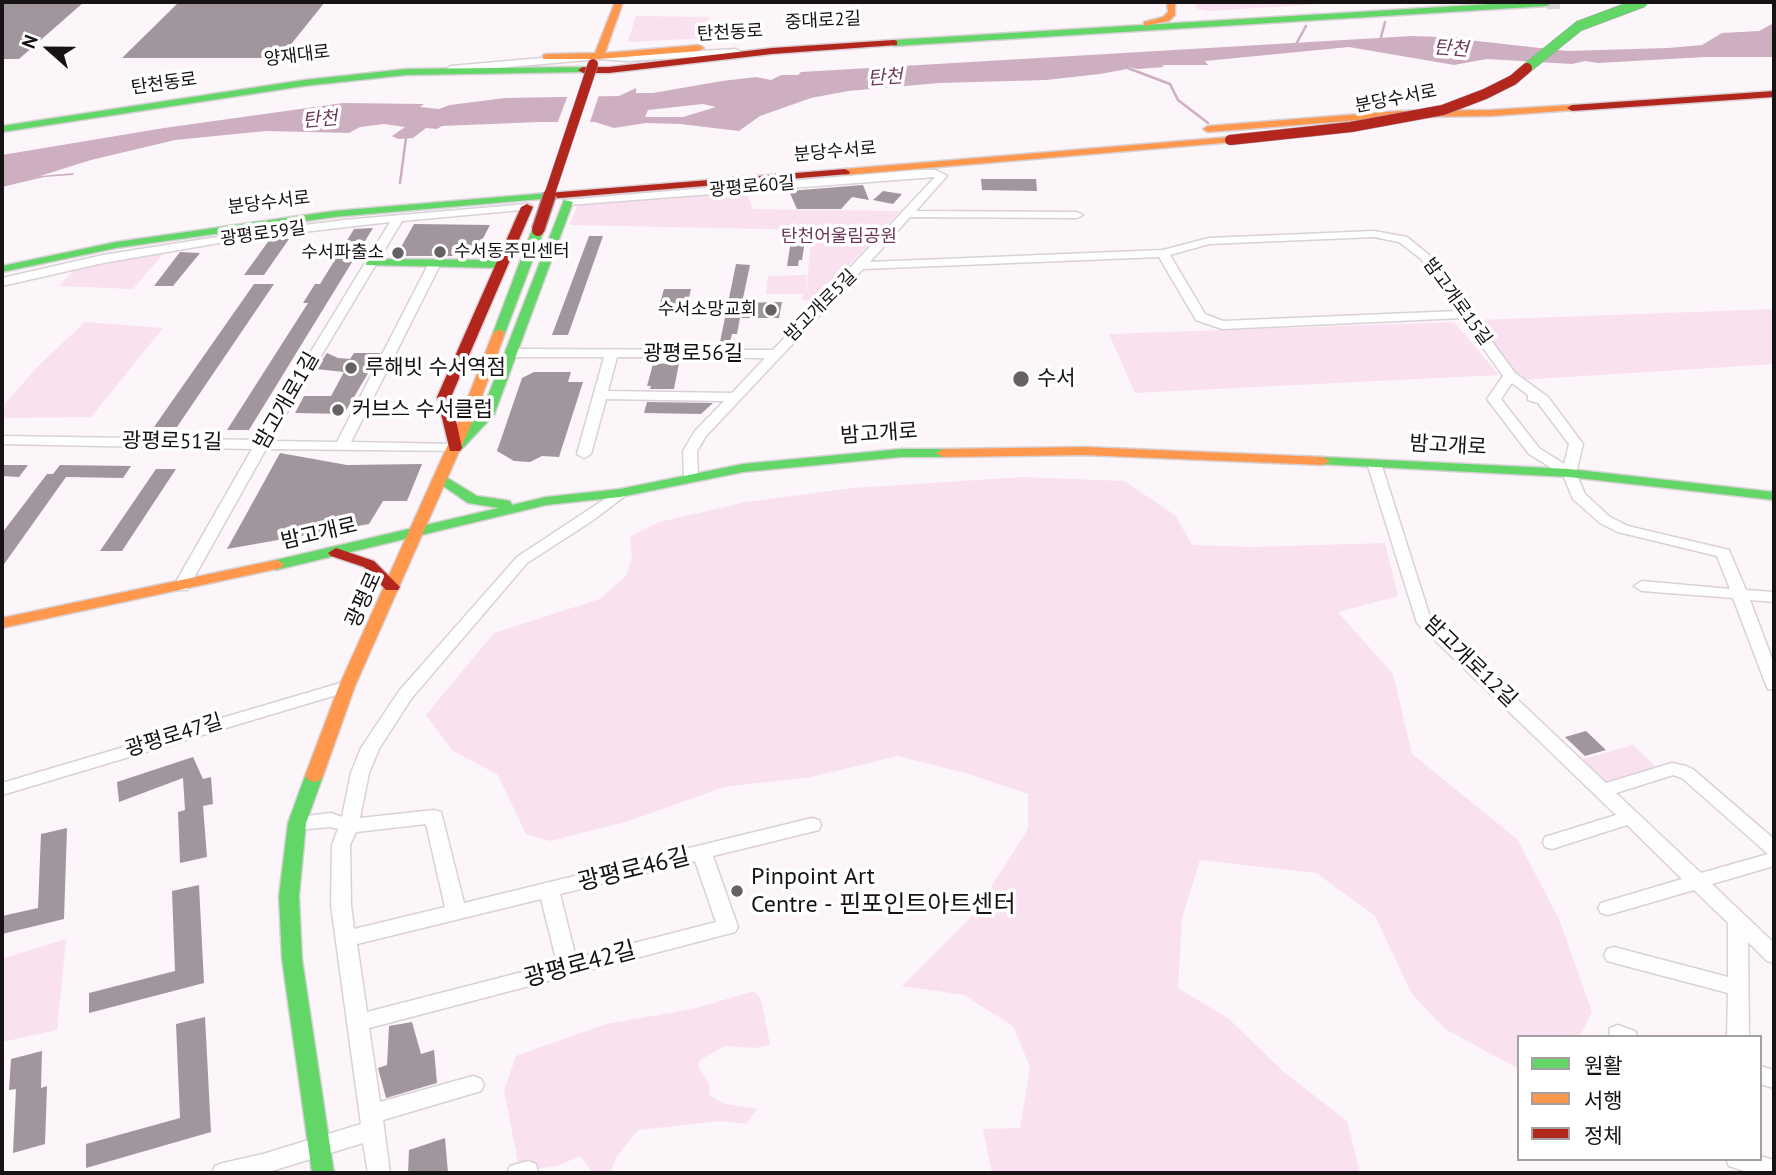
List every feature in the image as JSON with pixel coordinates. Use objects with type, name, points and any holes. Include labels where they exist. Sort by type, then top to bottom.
[{"type":"main road","name":"광평로","points":[[323,1173],[292,959],[289,896],[297,822],[347,686],[455,448],[538,230],[596,60],[619,2]]},
{"type":"main road","points":[[1235,24],[1288,13],[1461,2]]},
{"type":"main road","name":"분당수서로","points":[[2,261],[218,223],[359,205],[993,151],[1229,140],[1360,120],[1451,99],[1498,77],[1570,21],[1617,2]]},
{"type":"main road","name":"분당수서로","points":[[2,269],[116,245],[334,214],[1229,140],[1350,127],[1444,110],[1485,94],[1513,80],[1579,26],[1643,2]]},
{"type":"main road","name":"탄천동로","points":[[772,51],[1547,3]]},
{"type":"main road","name":"중대로2길","points":[[596,60],[638,54],[1151,23],[1166,19],[1172,8]]},
{"type":"main road","points":[[406,72],[609,70],[772,51]]},
{"type":"main road","name":"양재대로","points":[[2,120],[311,74],[415,63],[596,60]]},
{"type":"main road","name":"탄천동로","points":[[2,129],[263,89],[406,72]]},
{"type":"main road","points":[[1229,140],[1355,134],[1475,117],[1774,94]]},
{"type":"main road","points":[[993,151],[1110,138],[1399,114],[1491,113],[1774,94]]},
{"type":"main road","points":[[455,448],[487,415],[513,353],[568,202]]},
{"type":"main road","points":[[455,448],[444,397],[527,207]]},
{"type":"main road","points":[[516,229],[526,220],[535,217],[552,218],[560,223]]},
{"type":"main road","points":[[370,263],[500,264]]},
{"type":"main road","name":"밤고개로","points":[[2,624],[335,553],[523,506],[620,493],[691,477],[794,462],[948,451],[1084,451],[1569,473],[1774,496]]},
{"type":"main road","points":[[442,478],[473,499],[523,506]]},
{"type":"main road","points":[[335,553],[369,564],[393,587]]},
{"type":"street","name":"탄천동로","points":[[638,54],[772,51]]},
{"type":"street","name":"탄천동로","points":[[406,72],[596,60]]},
{"type":"street","name":"광평로60길","points":[[568,202],[936,173]]},
{"type":"street","name":"밤고개로5길","points":[[691,477],[690,451],[700,434],[941,179],[942,176],[936,173]]},
{"type":"street","name":"광평로59길","points":[[2,282],[103,260],[242,236],[398,218],[527,207]]},
{"type":"street","points":[[908,214],[1077,215]]},
{"type":"street","name":"밤고개로1길","points":[[181,587],[262,443],[398,218]]},
{"type":"street","name":"밤고개로15길","points":[[1163,253],[1203,242],[1384,235],[1403,239],[1418,250],[1466,314],[1507,381]]},
{"type":"street","points":[[860,266],[1163,253],[1200,317],[1222,325],[1466,314]]},
{"type":"street","points":[[342,445],[435,263]]},
{"type":"street","name":"광평로56길","points":[[513,353],[774,354]]},
{"type":"street","name":"광평로56길","points":[[584,454],[611,354]]},
{"type":"street","points":[[1569,473],[1534,451],[1494,399],[1507,381],[1543,400],[1576,444],[1569,473],[1578,496],[1612,525],[1724,553],[1737,594],[1767,648],[1774,685]]},
{"type":"street","points":[[600,395],[734,397]]},
{"type":"street","name":"광평로51길","points":[[2,440],[455,448]]},
{"type":"street","name":"밤고개로12길","points":[[1374,463],[1423,619],[1771,949]]},
{"type":"street","points":[[379,1173],[341,905],[341,845],[349,826],[360,773],[370,748],[405,695],[522,559],[587,518],[620,493]]},
{"type":"street","points":[[1642,586],[1774,597]]},
{"type":"street","name":"광평로47길","points":[[2,789],[347,686]]},
{"type":"street","points":[[1603,791],[1672,769],[1680,770],[1774,849]]},
{"type":"street","points":[[297,822],[331,820],[349,826],[435,817],[456,912]]},
{"type":"street","points":[[1552,842],[1630,817]]},
{"type":"street","name":"광평로46길","points":[[346,939],[812,825]]},
{"type":"street","name":"광평로42길","points":[[357,1023],[727,927],[702,853]]},
{"type":"street","points":[[1608,908],[1774,859]]},
{"type":"street","points":[[549,891],[568,968]]},
{"type":"street","points":[[1738,918],[1738,1035]]},
{"type":"street","points":[[1614,955],[1739,988]]},
{"type":"street","points":[[223,1173],[320,1148],[373,1122],[473,1085]]},
{"type":"street","points":[[1744,1161],[1774,1170]]},
{"type":"green space","points":[[1194,2],[1354,2],[1209,11],[1198,9]]},
{"type":"green space","points":[[636,16],[709,17],[703,38],[632,42],[628,41]]},
{"type":"green space","name":"탄천어울림공원","points":[[746,191],[753,209],[900,211],[815,302],[801,299],[804,294],[766,294],[768,276],[806,275],[806,293],[812,230],[570,225],[578,203]]},
{"type":"green space","points":[[164,253],[133,289],[59,286],[75,269]]},
{"type":"green space","points":[[1774,309],[1774,364],[1519,380],[1477,320]]},
{"type":"green space","points":[[85,322],[163,328],[91,417],[2,418],[2,407],[39,365]]},
{"type":"green space","points":[[1454,322],[1499,375],[1135,393],[1109,334]]},
{"type":"green space","points":[[1024,477],[1124,481],[1175,515],[1192,545],[1253,547],[1385,543],[1398,596],[1338,612],[1393,674],[1412,754],[1517,839],[1559,919],[1592,1012],[1580,1035],[1517,1035],[1517,1068],[1445,1029],[1412,994],[1375,916],[1316,873],[1200,860],[1182,918],[1178,988],[1228,1018],[1285,1073],[1347,1121],[1360,1173],[992,1173],[983,1129],[1020,1128],[1030,1067],[1013,1026],[964,995],[902,986],[974,914],[1028,829],[1028,794],[965,773],[898,756],[811,777],[724,787],[629,821],[550,841],[526,834],[498,775],[452,750],[426,715],[494,633],[600,599],[626,576],[632,557],[630,537],[659,522],[746,502],[853,488]]},
{"type":"green space","points":[[1633,745],[1656,767],[1600,784],[1577,761]]},
{"type":"green space","points":[[66,939],[57,1030],[2,1042],[2,959]]},
{"type":"green space","points":[[754,991],[761,999],[770,1045],[755,1048],[725,1046],[700,1060],[698,1067],[710,1085],[709,1095],[725,1104],[757,1109],[746,1124],[720,1121],[638,1130],[617,1156],[610,1173],[592,1173],[581,1156],[557,1166],[523,1171],[518,1162],[504,1091],[516,1056],[606,1024],[693,1009]]},
{"type":"water","name":"탄천","points":[[1774,23],[1774,57],[1705,57],[1598,63],[1585,61],[1572,64],[1487,59],[1454,65],[1349,47],[1205,61],[1208,65],[1162,65],[1164,67],[1138,69],[1127,67],[1100,74],[1046,80],[939,83],[848,91],[811,98],[760,116],[739,131],[680,124],[646,123],[614,128],[595,122],[539,122],[442,126],[437,129],[426,128],[413,138],[398,139],[392,136],[405,127],[384,124],[360,127],[349,133],[266,131],[175,140],[91,160],[40,176],[74,173],[73,175],[44,177],[2,187],[2,155],[164,128],[343,103],[424,104],[420,107],[439,109],[450,105],[505,98],[619,96],[636,88],[636,93],[653,93],[756,77],[771,80],[781,75],[798,75],[801,72],[1412,36],[1470,38],[1468,40],[1567,51],[1702,45],[1722,33],[1759,31]],"holes":[[[703,104],[716,107],[683,117],[645,117],[648,110]]]},
{"type":"pier","points":[[569,92],[600,92],[589,125],[556,127]]},
{"type":"building","points":[[2,2],[84,2],[19,59],[2,59]]},
{"type":"building","points":[[179,2],[325,2],[280,58],[122,58]]},
{"type":"building","points":[[981,179],[1036,179],[1037,191],[982,190]]},
{"type":"building","points":[[863,185],[869,200],[852,197],[841,209],[797,209],[789,191]]},
{"type":"building","points":[[883,191],[902,194],[893,204],[873,200]]},
{"type":"building","points":[[414,224],[490,225],[478,248],[485,248],[481,256],[396,256]]},
{"type":"building","points":[[373,228],[249,430],[227,430],[308,303],[303,303],[315,284],[320,284],[354,229]]},
{"type":"building","points":[[792,234],[806,234],[802,260],[799,260],[798,266],[787,266]]},
{"type":"building","points":[[589,236],[603,236],[568,335],[552,335]]},
{"type":"building","points":[[270,239],[289,239],[264,275],[244,275]]},
{"type":"building","points":[[180,252],[200,253],[173,286],[154,286]]},
{"type":"building","points":[[736,264],[750,265],[742,303],[782,302],[779,318],[740,318],[737,334],[732,334],[730,342],[720,342]]},
{"type":"building","points":[[254,284],[274,284],[177,427],[154,427]]},
{"type":"building","points":[[664,289],[691,289],[686,311],[658,310]]},
{"type":"building","points":[[327,353],[350,359],[354,353],[380,353],[344,414],[295,413],[304,396],[331,396],[344,372],[316,369]]},
{"type":"building","points":[[679,363],[674,389],[650,389],[651,386],[647,386],[653,364]]},
{"type":"building","points":[[534,372],[571,372],[568,382],[583,382],[559,457],[542,456],[530,462],[514,461],[497,451],[522,378]]},
{"type":"building","points":[[647,402],[713,403],[701,414],[644,413]]},
{"type":"building","points":[[280,453],[347,465],[422,464],[407,501],[383,501],[369,524],[227,549]]},
{"type":"building","points":[[2,465],[28,465],[19,477],[2,476]]},
{"type":"building","points":[[60,465],[131,466],[123,478],[66,477],[2,567],[2,533],[47,474],[53,474]]},
{"type":"building","points":[[156,469],[176,469],[122,551],[100,551]]},
{"type":"building","points":[[1586,731],[1606,750],[1585,756],[1565,737]]},
{"type":"building","points":[[193,757],[203,779],[211,777],[213,804],[203,806],[207,857],[180,863],[178,812],[185,810],[183,778],[119,802],[117,782]]},
{"type":"building","points":[[67,828],[64,919],[2,934],[2,916],[38,908],[41,834]]},
{"type":"building","points":[[199,885],[204,983],[89,1013],[89,993],[175,971],[172,891]]},
{"type":"building","points":[[205,1017],[211,1132],[86,1168],[86,1144],[180,1118],[176,1024]]},
{"type":"building","points":[[412,1022],[421,1054],[434,1050],[437,1083],[386,1098],[378,1068],[387,1065],[389,1026]]},
{"type":"building","points":[[42,1051],[41,1088],[47,1086],[45,1144],[13,1153],[16,1089],[9,1090],[11,1059]]},
{"type":"building","points":[[445,1138],[448,1173],[408,1173],[409,1150]]},
{"type":"waterway","points":[[1380,41],[1385,22]]},
{"type":"waterway","points":[[1295,46],[1306,26]]},
{"type":"waterway","points":[[1125,67],[1170,84],[1178,100],[1208,123]]},
{"type":"waterway","points":[[400,183],[406,138]]},
{"type":"tunnel","points":[[1547,3],[1564,2]]},
{"type":"traffic: fast","points":[[1527,68],[1579,26],[1643,2]]},
{"type":"traffic: fast","points":[[894,43],[1547,3]]},
{"type":"traffic: fast","points":[[2,129],[304,83],[406,72],[583,70]]},
{"type":"traffic: fast","points":[[2,269],[116,245],[334,214],[548,196]]},
{"type":"traffic: fast","points":[[455,448],[487,415],[568,202]]},
{"type":"traffic: fast","points":[[499,333],[538,230]]},
{"type":"traffic: fast","points":[[370,263],[501,264]]},
{"type":"traffic: fast","points":[[276,565],[546,501],[620,493],[743,468],[901,453],[943,453]]},
{"type":"traffic: fast","points":[[1323,461],[1569,473],[1774,496]]},
{"type":"traffic: fast","points":[[441,478],[473,500],[505,504]]},
{"type":"traffic: fast","points":[[314,776],[297,823],[289,896],[292,959],[323,1173]]},
{"type":"traffic: slow","points":[[599,56],[619,2]]},
{"type":"traffic: slow","points":[[1147,24],[1166,19],[1172,13],[1171,2]]},
{"type":"traffic: slow","points":[[546,57],[599,56],[699,48]]},
{"type":"traffic: slow","points":[[1208,129],[1399,114],[1491,113],[1572,108]]},
{"type":"traffic: slow","points":[[845,172],[1230,140]]},
{"type":"traffic: slow","points":[[314,776],[347,686],[467,418],[499,333]]},
{"type":"traffic: slow","points":[[943,453],[1084,451],[1323,461]]},
{"type":"traffic: slow","points":[[2,623],[276,565]]},
{"type":"traffic: jam","points":[[583,70],[609,70],[772,51],[894,43]]},
{"type":"traffic: jam","points":[[538,230],[593,64]]},
{"type":"traffic: jam","points":[[1230,140],[1351,127],[1443,110],[1485,94],[1513,80],[1527,68]]},
{"type":"traffic: jam","points":[[1572,108],[1774,94]]},
{"type":"traffic: jam","points":[[548,196],[845,172]]},
{"type":"traffic: jam","points":[[455,448],[444,397],[527,207]]},
{"type":"traffic: jam","points":[[336,553],[369,564],[392,587]]},
{"type":"place","name":"수서동주민센터","points":[[440,252]]},
{"type":"place","name":"수서파출소","points":[[398,253]]},
{"type":"place","name":"수서소망교회","points":[[771,310]]},
{"type":"place","name":"루해빗 수서역점","points":[[351,368]]},
{"type":"place","name":"수서","points":[[1021,379]]},
{"type":"place","name":"커브스 수서클럽","points":[[338,410]]},
{"type":"place","name":"Pinpoint Art Centre - 핀포인트아트센터","points":[[737,891]]}]
